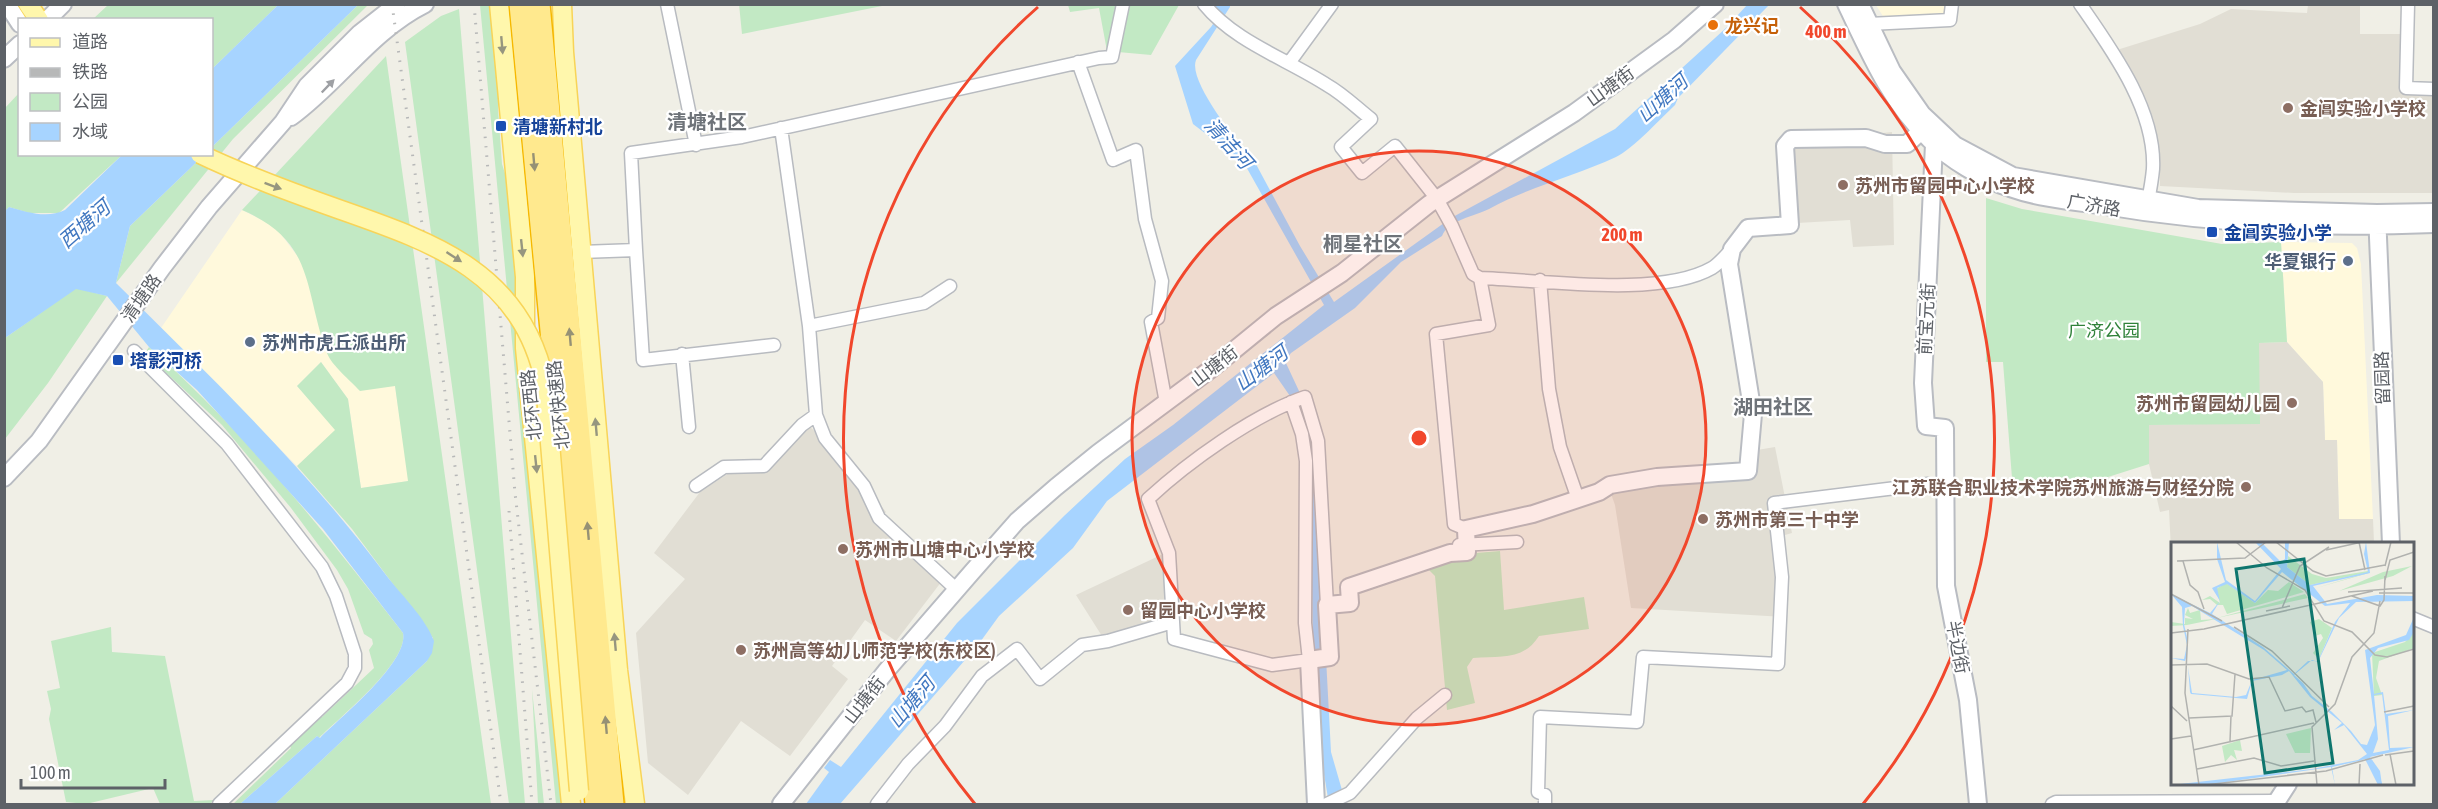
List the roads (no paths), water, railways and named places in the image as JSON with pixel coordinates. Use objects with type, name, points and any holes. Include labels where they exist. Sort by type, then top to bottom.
[{"type":"highway","name":"北环快速路","points":[[520,4],[546,81],[596,804]]},
{"type":"highway","name":"北环快速路","points":[[539,4],[615,804]]},
{"type":"highway","points":[[542,37],[543,4]]},
{"type":"main road","points":[[28,4],[50,12]]},
{"type":"main road","name":"北环西路","points":[[499,4],[525,277],[525,348],[577,800]]},
{"type":"main road","points":[[562,4],[546,81],[581,252],[618,670],[635,804]]},
{"type":"main road","points":[[204,156],[264,183],[428,242],[492,285],[523,322],[538,354],[544,383],[577,800]]},
{"type":"street","points":[[7,4],[18,21]]},
{"type":"street","name":"清塘路","points":[[4,478],[39,441],[209,207],[283,122],[307,86],[360,33],[397,4]]},
{"type":"street","name":"清塘路","points":[[283,122],[316,99],[369,43],[425,4]]},
{"type":"street","points":[[667,4],[696,145]]},
{"type":"street","points":[[774,345],[643,360],[631,153],[696,145],[1078,62],[1112,57],[1123,4]]},
{"type":"street","points":[[1204,4],[1218,19],[1329,86],[1371,119],[1341,147],[1362,173],[1395,146],[1437,199],[1452,226],[1473,274],[1480,278],[1620,285],[1662,284],[1713,267],[1732,249],[1748,228],[1790,225],[1785,146],[1791,139],[1866,138],[1885,144],[1907,144],[1932,133]]},
{"type":"street","points":[[1289,63],[1332,4]]},
{"type":"street","name":"山塘街","points":[[781,804],[887,670],[1017,521],[1098,453],[1166,403],[1276,316],[1320,288],[1437,199],[1574,113],[1674,40],[1715,4]]},
{"type":"street","name":"广济路","points":[[1846,4],[1881,77],[1958,162],[1997,183],[2038,195],[2188,219],[2377,219],[2433,212]]},
{"type":"street","name":"广济路","points":[[1860,4],[1894,75],[1932,133],[2013,177],[2207,209],[2433,224]]},
{"type":"street","points":[[1869,24],[1950,20],[1952,4]]},
{"type":"street","points":[[2080,4],[2132,85],[2148,132],[2153,168],[2148,201]]},
{"type":"street","points":[[2408,4],[2406,88],[2433,89]]},
{"type":"street","points":[[4,59],[18,46]]},
{"type":"street","points":[[1078,62],[1113,160],[1136,150],[1146,219],[1162,281],[1158,318],[1150,322],[1166,403]]},
{"type":"street","points":[[781,128],[809,326],[816,415],[825,438],[864,486],[879,518],[957,590]]},
{"type":"street","name":"前宝元街","points":[[1932,133],[1923,383],[1926,426],[1945,428],[1946,490]]},
{"type":"street","name":"留园路","points":[[2377,219],[2391,542]]},
{"type":"street","points":[[1480,278],[1489,325],[1436,334],[1454,524],[1466,530],[1523,517],[1578,499],[1610,485],[1657,477],[1748,471],[1753,414],[1729,264],[1732,249]]},
{"type":"street","points":[[581,252],[636,250]]},
{"type":"street","points":[[1540,280],[1551,400],[1560,447],[1578,499]]},
{"type":"street","points":[[809,326],[924,303],[950,286]]},
{"type":"street","points":[[134,351],[220,437],[311,551],[330,581],[355,654],[354,672],[347,683],[219,804]]},
{"type":"street","points":[[682,354],[689,427]]},
{"type":"street","points":[[1179,638],[1204,640],[1276,658],[1330,657],[1330,603],[1318,441],[1296,401]]},
{"type":"street","points":[[1296,401],[1208,451],[1148,499],[1169,553],[1174,639],[1272,665],[1313,658]]},
{"type":"street","points":[[1296,401],[1305,461],[1316,804]]},
{"type":"street","points":[[696,486],[724,466],[764,466],[802,425],[816,415]]},
{"type":"street","points":[[1545,804],[1545,795],[1538,792],[1540,717],[1636,722],[1643,657],[1778,664],[1782,577],[1774,503],[1928,484],[1946,490]]},
{"type":"street","name":"半边街","points":[[1946,490],[1946,586],[1968,700],[1978,804]]},
{"type":"street","points":[[1330,603],[1350,603],[1349,587],[1450,553],[1467,552],[1466,530]]},
{"type":"street","points":[[1330,603],[1354,598],[1352,577],[1407,562],[1448,545],[1518,542]]},
{"type":"street","points":[[2414,619],[2433,627]]},
{"type":"street","points":[[877,804],[908,764],[945,726],[982,676],[1017,649],[1040,679],[1082,645],[1108,641],[1173,621]]},
{"type":"street","points":[[1327,804],[1350,793],[1417,718],[1445,695]]},
{"type":"street","points":[[2052,804],[2056,802],[2276,803],[2287,785]]},
{"type":"water","points":[[278,5],[358,5],[213,146],[213,68]]},
{"type":"water","points":[[1210,5],[1230,5],[1230,7],[1196,60],[1195,69],[1199,81],[1223,122],[1246,154],[1250,153],[1300,246],[1334,302],[1451,218],[1615,129],[1726,28],[1747,5],[1769,5],[1678,98],[1675,105],[1623,153],[1456,222],[1442,236],[1401,262],[1355,308],[1291,353],[1285,361],[1306,406],[1314,431],[1331,752],[1346,804],[1329,804],[1321,756],[1313,659],[1310,436],[1299,409],[1274,373],[1107,501],[1073,548],[999,616],[978,645],[840,804],[806,804],[829,772],[824,768],[830,760],[841,767],[957,623],[1064,516],[1125,459],[1173,425],[1324,305],[1244,163],[1193,124],[1175,66],[1215,21]]},
{"type":"water","name":"西塘河","points":[[121,156],[203,156],[130,226],[116,283],[256,424],[323,497],[419,615],[434,641],[432,653],[427,661],[275,804],[240,804],[317,736],[320,738],[372,688],[396,659],[402,645],[403,633],[323,529],[197,390],[149,347],[107,296],[76,289],[5,338],[4,212],[9,207],[44,214],[65,210]]},
{"type":"railway","points":[[392,4],[501,804]]},
{"type":"railway","points":[[474,4],[515,493],[551,804]]},
{"type":"railway","points":[[509,511],[532,804]]},
{"type":"place","name":"龙兴记","points":[[1713,25]]},
{"type":"place","name":"金阊实验小学校","points":[[2288,108]]},
{"type":"place","name":"清塘新村北","points":[[501,126]]},
{"type":"place","name":"苏州市留园中心小学校","points":[[1843,185]]},
{"type":"place","name":"金阊实验小学","points":[[2212,232]]},
{"type":"place","name":"华夏银行","points":[[2348,261]]},
{"type":"place","name":"苏州市虎丘派出所","points":[[250,342]]},
{"type":"place","name":"塔影河桥","points":[[118,360]]},
{"type":"place","name":"苏州市留园幼儿园","points":[[2292,403]]},
{"type":"place","name":"江苏联合职业技术学院苏州旅游与财经分院","points":[[2246,487]]},
{"type":"place","name":"苏州市第三十中学","points":[[1703,519]]},
{"type":"place","name":"苏州市山塘中心小学校","points":[[843,549]]},
{"type":"place","name":"留园中心小学校","points":[[1128,610]]},
{"type":"place","name":"苏州高等幼儿师范学校(东校区)","points":[[741,650]]},
{"type":"district","name":"清塘社区","points":[[707,121]]},
{"type":"district","name":"桐星社区","points":[[1363,243]]},
{"type":"district","name":"湖田社区","points":[[1773,406]]},
{"type":"water label","name":"山塘河","points":[[1662,98]]},
{"type":"water label","name":"清洁河","points":[[1229,143]]},
{"type":"water label","name":"山塘河","points":[[1261,368]]},
{"type":"water label","name":"山塘河","points":[[911,702]]},
{"type":"park label","name":"广济公园","points":[[2104,330]]}]
